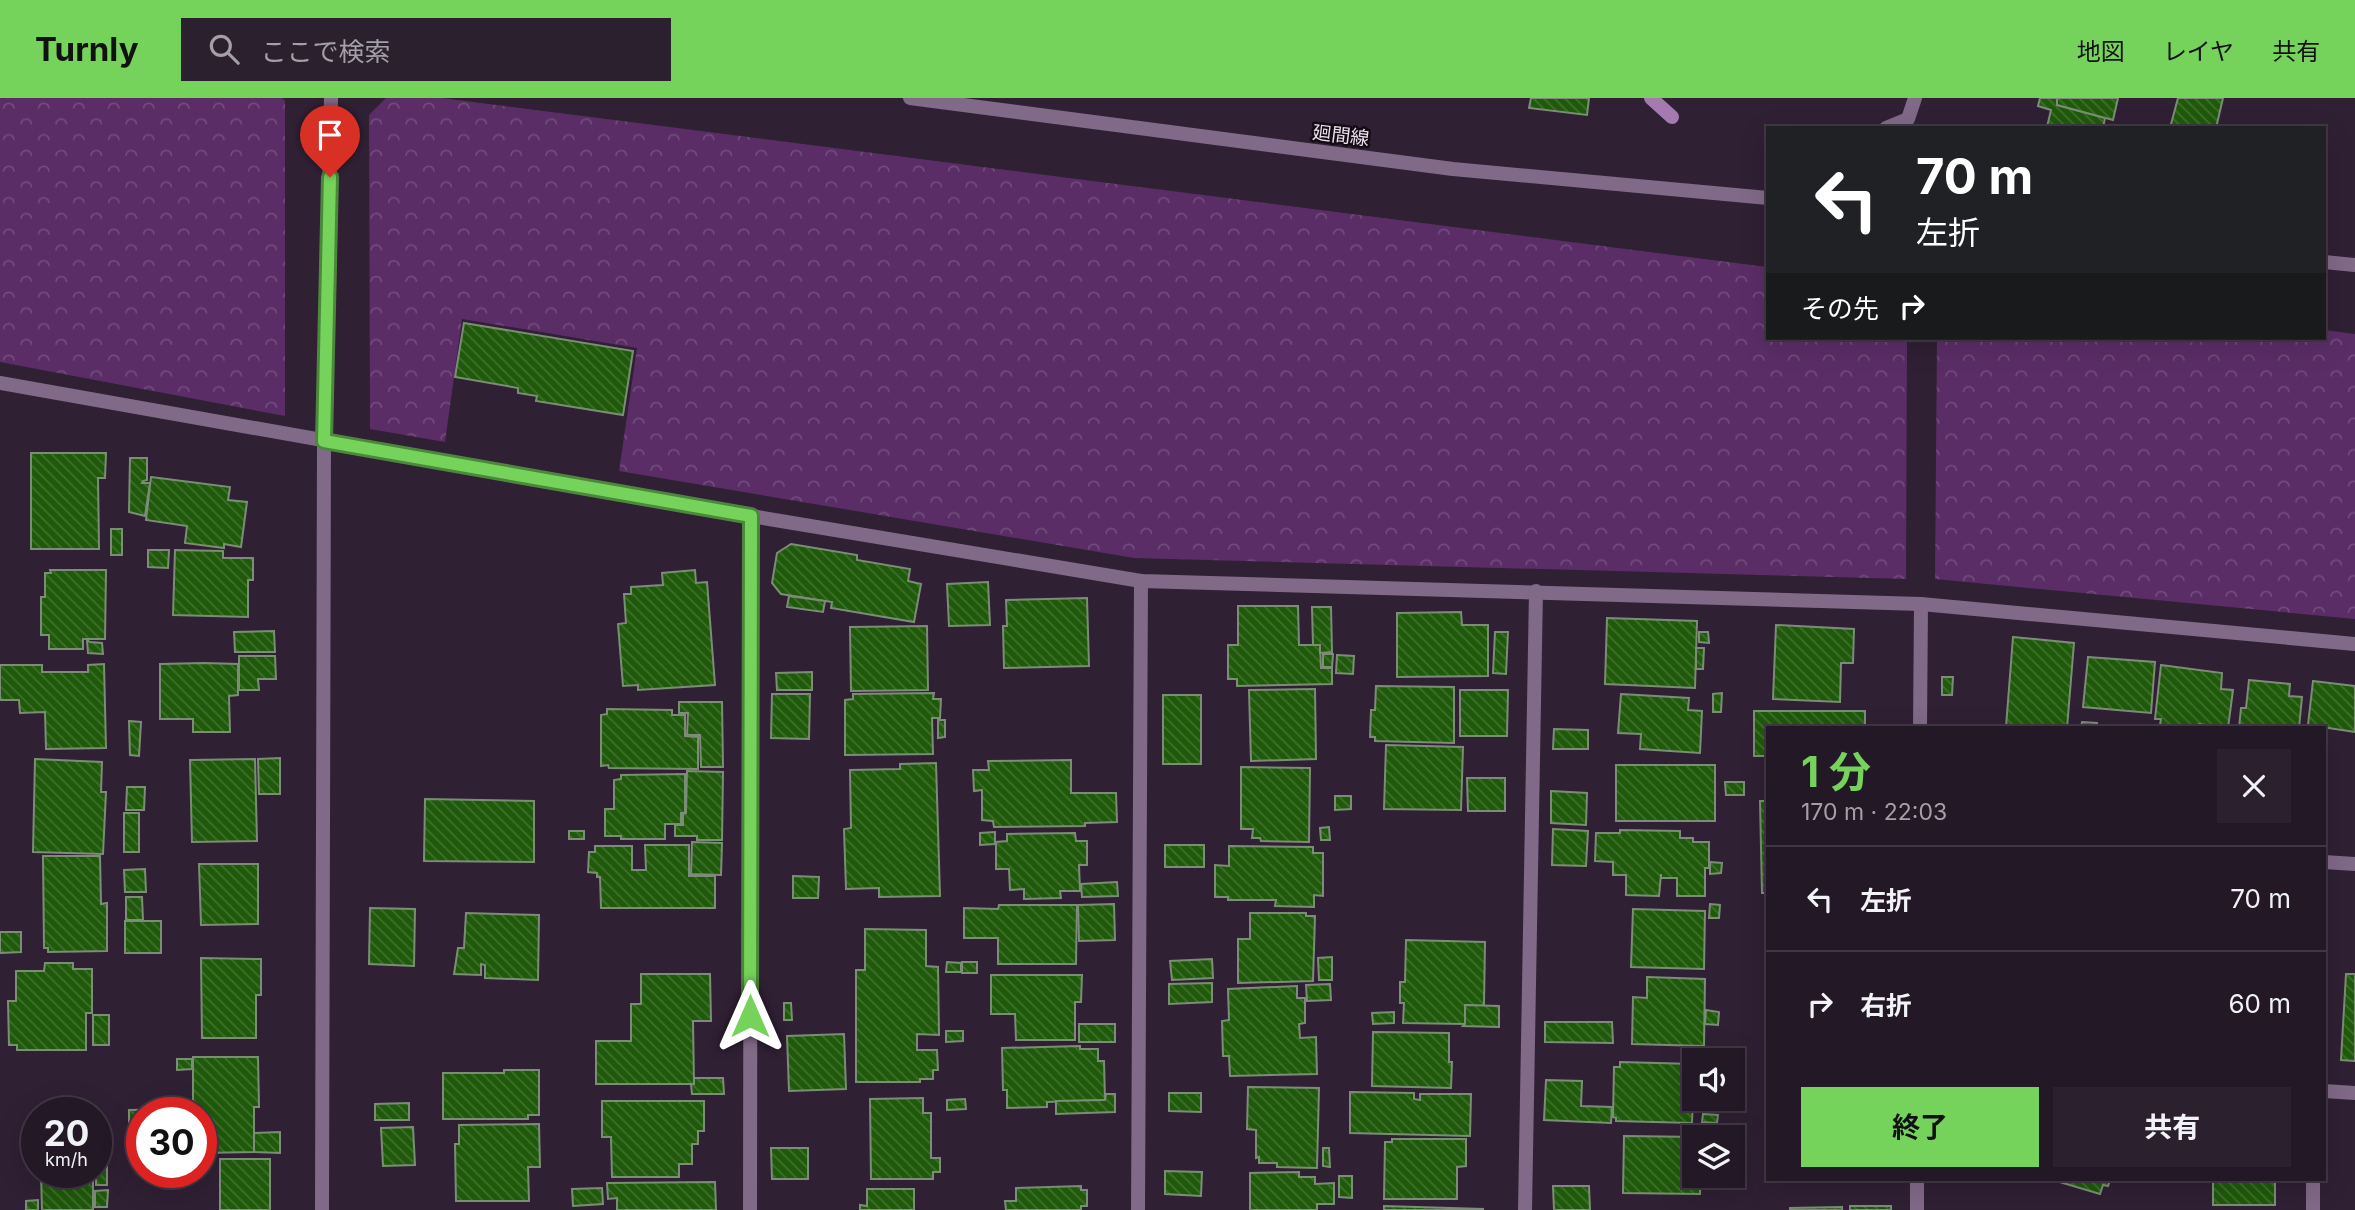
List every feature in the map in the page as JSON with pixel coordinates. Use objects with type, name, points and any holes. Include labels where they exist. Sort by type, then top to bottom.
[{"type":"street","points":[[322,1210],[324,441],[331,98]]},
{"type":"street","name":"廻間線","points":[[910,98],[1453,169],[1766,198]]},
{"type":"street","points":[[1891,126],[1908,119],[1915,98]]},
{"type":"street","points":[[2326,262],[2355,265]]},
{"type":"street","points":[[0,383],[751,516],[1141,581],[1921,604],[2355,644]]},
{"type":"street","points":[[750,1210],[751,516]]},
{"type":"street","points":[[1138,1210],[1141,581]]},
{"type":"street","points":[[1525,1210],[1536,591]]},
{"type":"street","points":[[1920,726],[1921,604]]},
{"type":"street","points":[[2326,862],[2355,864]]},
{"type":"street","points":[[2326,1091],[2355,1093]]},
{"type":"street","points":[[1917,1181],[1917,1210]]},
{"type":"street","points":[[2313,1181],[2313,1210]]},
{"type":"green space","points":[[0,98],[282,98],[285,101],[285,416],[0,362]]},
{"type":"green space","points":[[386,98],[442,98],[1766,267],[1766,340],[1907,340],[1906,579],[1134,558],[619,471],[637,348],[462,319],[445,442],[370,429],[369,115]]},
{"type":"green space","points":[[2326,330],[2355,334],[2355,619],[1935,579],[1937,340],[2326,340]]},
{"type":"building","points":[[1531,98],[1589,98],[1587,115],[1529,108]]},
{"type":"building","points":[[2040,98],[2057,98],[2057,105],[2105,118],[2103,126],[2047,126],[2051,110],[2038,106]]},
{"type":"building","points":[[2057,98],[2118,98],[2113,120],[2057,105]]},
{"type":"building","points":[[2178,98],[2223,98],[2216,126],[2171,126]]},
{"type":"building","points":[[464,323],[633,351],[623,415],[536,401],[537,396],[518,393],[518,388],[455,377]]},
{"type":"building","points":[[31,453],[106,453],[105,478],[98,478],[99,549],[31,549]]},
{"type":"building","points":[[130,458],[147,458],[147,480],[142,483],[150,483],[145,516],[129,512]]},
{"type":"building","points":[[151,477],[230,487],[228,500],[247,502],[241,547],[224,544],[224,548],[185,543],[187,526],[146,520]]},
{"type":"building","points":[[111,529],[122,529],[122,555],[111,555]]},
{"type":"building","points":[[791,544],[857,555],[857,560],[910,569],[908,581],[921,584],[914,622],[831,608],[832,602],[781,594],[772,583],[777,553]]},
{"type":"building","points":[[148,550],[169,550],[168,568],[148,567]]},
{"type":"building","points":[[175,550],[223,551],[223,558],[253,558],[253,580],[248,580],[248,617],[173,615]]},
{"type":"building","points":[[50,570],[106,570],[105,639],[83,639],[83,649],[49,649],[49,635],[41,635],[41,597],[45,597],[45,573],[51,573]]},
{"type":"building","points":[[695,570],[696,583],[707,582],[715,685],[638,690],[638,685],[623,686],[618,624],[626,623],[624,594],[631,594],[631,587],[663,585],[662,573]]},
{"type":"building","points":[[988,582],[990,625],[949,626],[947,584]]},
{"type":"building","points":[[789,596],[825,601],[823,612],[787,607]]},
{"type":"building","points":[[1087,598],[1089,666],[1004,668],[1003,626],[1007,626],[1006,600]]},
{"type":"building","points":[[1238,606],[1298,606],[1299,645],[1320,645],[1321,668],[1332,668],[1332,684],[1237,686],[1237,679],[1228,679],[1228,645],[1238,645]]},
{"type":"building","points":[[1312,607],[1331,607],[1332,652],[1320,653],[1320,645],[1313,645]]},
{"type":"building","points":[[1461,612],[1462,625],[1488,625],[1488,676],[1397,677],[1397,613]]},
{"type":"building","points":[[1607,618],[1697,621],[1695,688],[1605,684]]},
{"type":"building","points":[[1776,625],[1854,629],[1853,663],[1841,663],[1840,702],[1773,699]]},
{"type":"building","points":[[927,626],[928,690],[851,691],[850,627]]},
{"type":"building","points":[[274,631],[275,652],[235,652],[234,632]]},
{"type":"building","points":[[1495,632],[1508,632],[1506,674],[1493,673]]},
{"type":"building","points":[[1699,632],[1708,632],[1709,643],[1699,642]]},
{"type":"building","points":[[2013,637],[2074,643],[2067,726],[2006,726]]},
{"type":"building","points":[[87,640],[102,643],[103,654],[88,653]]},
{"type":"building","points":[[1696,648],[1704,648],[1703,669],[1696,669]]},
{"type":"building","points":[[1323,654],[1333,654],[1332,667],[1323,667]]},
{"type":"building","points":[[1337,655],[1354,656],[1353,674],[1336,673]]},
{"type":"building","points":[[239,656],[275,656],[276,679],[258,679],[259,690],[239,690]]},
{"type":"building","points":[[2088,657],[2155,662],[2151,713],[2083,707]]},
{"type":"building","points":[[104,664],[106,748],[46,749],[45,712],[20,713],[19,700],[0,700],[0,665],[42,665],[42,672],[88,672],[88,665]]},
{"type":"building","points":[[160,664],[238,664],[238,695],[229,696],[230,732],[193,732],[193,719],[160,719]]},
{"type":"building","points":[[2161,665],[2222,673],[2221,689],[2233,690],[2228,726],[2160,725],[2161,719],[2155,719]]},
{"type":"building","points":[[812,672],[812,690],[777,690],[776,673]]},
{"type":"building","points":[[1942,677],[1953,677],[1952,695],[1942,695]]},
{"type":"building","points":[[2249,680],[2290,684],[2289,696],[2302,697],[2299,726],[2239,726],[2241,708],[2246,708]]},
{"type":"building","points":[[2313,681],[2355,686],[2355,732],[2308,725]]},
{"type":"building","points":[[1376,686],[1454,687],[1454,743],[1375,741],[1375,737],[1370,737],[1371,710],[1375,710]]},
{"type":"building","points":[[1315,689],[1316,759],[1251,761],[1249,690]]},
{"type":"building","points":[[1460,690],[1508,690],[1507,736],[1460,736]]},
{"type":"building","points":[[934,693],[933,699],[941,699],[940,718],[932,718],[933,754],[845,755],[845,700],[853,699],[853,694]]},
{"type":"building","points":[[1722,693],[1721,712],[1713,712],[1713,694]]},
{"type":"building","points":[[772,694],[810,694],[809,739],[771,738]]},
{"type":"building","points":[[1621,694],[1689,698],[1688,710],[1702,711],[1700,753],[1640,749],[1641,734],[1618,733]]},
{"type":"building","points":[[1163,695],[1201,695],[1201,764],[1163,764]]},
{"type":"building","points":[[679,702],[722,702],[723,767],[701,767],[700,735],[687,735],[688,713],[679,713]]},
{"type":"building","points":[[607,709],[672,710],[672,715],[685,715],[685,736],[698,737],[698,769],[601,766],[601,715],[607,714]]},
{"type":"building","points":[[1754,711],[1865,711],[1865,726],[1766,726],[1766,756],[1754,756]]},
{"type":"building","points":[[938,720],[945,720],[945,737],[938,738]]},
{"type":"building","points":[[129,721],[141,722],[139,756],[130,755]]},
{"type":"building","points":[[2082,722],[2097,723],[2096,726],[2081,726]]},
{"type":"building","points":[[1554,729],[1588,730],[1588,749],[1553,749]]},
{"type":"building","points":[[1386,745],[1463,747],[1461,810],[1384,809]]},
{"type":"building","points":[[280,758],[280,794],[259,794],[258,759]]},
{"type":"building","points":[[35,759],[102,762],[101,792],[106,792],[103,854],[33,852]]},
{"type":"building","points":[[255,759],[257,841],[192,842],[190,760]]},
{"type":"building","points":[[1071,760],[1071,793],[1116,793],[1117,822],[1085,823],[1085,826],[994,827],[993,821],[982,820],[982,790],[974,791],[973,770],[989,770],[988,761]]},
{"type":"building","points":[[936,763],[940,896],[879,897],[879,888],[846,889],[844,829],[851,828],[850,770],[900,769],[900,764]]},
{"type":"building","points":[[1616,765],[1715,765],[1715,821],[1616,821]]},
{"type":"building","points":[[1241,767],[1310,768],[1309,842],[1261,841],[1260,838],[1252,838],[1253,829],[1241,829]]},
{"type":"building","points":[[687,771],[723,772],[722,840],[697,840],[697,836],[675,836],[675,825],[683,825],[683,814],[686,813]]},
{"type":"building","points":[[685,774],[685,813],[681,813],[681,824],[665,824],[665,839],[621,839],[621,836],[605,836],[605,809],[614,809],[614,780],[621,779],[621,775]]},
{"type":"building","points":[[1467,778],[1505,778],[1505,811],[1468,811]]},
{"type":"building","points":[[1725,782],[1744,782],[1744,795],[1726,795]]},
{"type":"building","points":[[127,787],[145,787],[144,810],[126,810]]},
{"type":"building","points":[[1551,791],[1587,793],[1586,825],[1551,823]]},
{"type":"building","points":[[1335,796],[1351,796],[1351,809],[1335,810]]},
{"type":"building","points":[[425,799],[534,801],[534,862],[424,861]]},
{"type":"building","points":[[1760,801],[1766,801],[1766,893],[1762,893]]},
{"type":"building","points":[[124,813],[139,813],[139,852],[124,852]]},
{"type":"building","points":[[1329,827],[1330,840],[1321,840],[1320,828]]},
{"type":"building","points":[[1553,829],[1588,831],[1586,866],[1552,865]]},
{"type":"building","points":[[1620,830],[1680,831],[1680,838],[1693,838],[1693,842],[1709,842],[1705,896],[1677,896],[1677,878],[1661,878],[1661,874],[1659,896],[1626,895],[1626,875],[1613,875],[1613,862],[1595,861],[1596,833],[1620,833]]},
{"type":"building","points":[[569,831],[584,831],[584,839],[569,839]]},
{"type":"building","points":[[995,832],[995,844],[980,845],[980,833]]},
{"type":"building","points":[[1075,833],[1076,841],[1087,841],[1087,865],[1079,865],[1080,891],[1060,891],[1061,898],[1024,899],[1024,889],[1010,890],[1009,869],[996,869],[996,842],[1007,841],[1007,834]]},
{"type":"building","points":[[692,842],[722,843],[721,875],[691,874]]},
{"type":"building","points":[[645,845],[689,845],[689,876],[715,876],[715,908],[601,908],[600,877],[597,877],[597,873],[588,872],[589,852],[595,852],[595,846],[632,846],[632,870],[646,870]]},
{"type":"building","points":[[1165,845],[1204,845],[1204,867],[1165,867]]},
{"type":"building","points":[[1229,846],[1313,847],[1313,853],[1323,853],[1323,896],[1314,895],[1314,907],[1275,906],[1276,900],[1228,900],[1228,897],[1215,897],[1215,865],[1229,866]]},
{"type":"building","points":[[43,856],[100,856],[101,904],[107,903],[107,951],[48,952],[48,948],[44,948]]},
{"type":"building","points":[[1710,862],[1722,863],[1721,873],[1710,874]]},
{"type":"building","points":[[199,864],[258,864],[258,924],[201,925]]},
{"type":"building","points":[[145,869],[146,892],[125,892],[124,870]]},
{"type":"building","points":[[793,876],[819,877],[818,898],[793,898]]},
{"type":"building","points":[[1117,882],[1118,896],[1082,897],[1081,884]]},
{"type":"building","points":[[126,897],[142,897],[143,920],[126,920]]},
{"type":"building","points":[[1114,904],[1115,940],[1079,941],[1078,905]]},
{"type":"building","points":[[1710,904],[1720,905],[1719,918],[1709,918]]},
{"type":"building","points":[[999,905],[1077,905],[1076,964],[998,964],[998,938],[964,938],[964,908],[998,909]]},
{"type":"building","points":[[370,908],[415,909],[414,966],[369,964]]},
{"type":"building","points":[[1633,909],[1705,911],[1704,969],[1631,967]]},
{"type":"building","points":[[466,913],[539,915],[538,980],[485,978],[485,965],[481,964],[481,975],[454,974],[458,948],[464,948]]},
{"type":"building","points":[[1250,913],[1306,913],[1306,916],[1315,916],[1313,981],[1238,983],[1238,939],[1250,939]]},
{"type":"building","points":[[125,921],[161,921],[161,953],[125,953]]},
{"type":"building","points":[[865,929],[926,930],[926,966],[938,967],[939,1035],[917,1034],[917,1050],[937,1050],[938,1070],[933,1070],[933,1079],[920,1079],[920,1082],[856,1082],[856,970],[865,970]]},
{"type":"building","points":[[0,932],[21,932],[21,952],[0,953]]},
{"type":"building","points":[[1406,940],[1485,942],[1484,1004],[1465,1005],[1465,1024],[1403,1023],[1404,1003],[1400,1003],[1400,982],[1405,982]]},
{"type":"building","points":[[1332,957],[1332,980],[1319,980],[1318,958]]},
{"type":"building","points":[[201,958],[261,959],[261,995],[256,995],[256,1038],[202,1038]]},
{"type":"building","points":[[1212,959],[1213,978],[1172,980],[1170,961]]},
{"type":"building","points":[[947,962],[961,963],[961,972],[946,972]]},
{"type":"building","points":[[962,962],[977,962],[977,973],[962,973]]},
{"type":"building","points":[[45,963],[73,963],[73,969],[92,969],[92,1013],[86,1013],[86,1050],[17,1050],[17,1045],[9,1045],[8,1001],[16,1001],[16,971],[44,971]]},
{"type":"building","points":[[641,974],[710,974],[711,1021],[693,1021],[694,1084],[596,1084],[596,1041],[631,1041],[631,1004],[641,1004]]},
{"type":"building","points":[[2346,974],[2355,974],[2355,1061],[2341,1060]]},
{"type":"building","points":[[991,975],[1082,975],[1081,1002],[1075,1002],[1075,1040],[1016,1040],[1015,1014],[991,1014]]},
{"type":"building","points":[[1647,977],[1705,979],[1704,1046],[1632,1044],[1633,997],[1647,998]]},
{"type":"building","points":[[1212,983],[1212,1002],[1169,1004],[1169,984]]},
{"type":"building","points":[[1330,984],[1331,1000],[1307,1001],[1306,985]]},
{"type":"building","points":[[1297,986],[1297,998],[1305,998],[1305,1023],[1299,1024],[1300,1038],[1316,1037],[1317,1074],[1230,1076],[1229,1056],[1223,1056],[1222,1021],[1229,1020],[1228,989]]},
{"type":"building","points":[[784,1003],[791,1003],[792,1020],[784,1020]]},
{"type":"building","points":[[1465,1005],[1499,1006],[1499,1027],[1463,1026]]},
{"type":"building","points":[[1706,1010],[1719,1012],[1718,1025],[1705,1024]]},
{"type":"building","points":[[1394,1012],[1394,1023],[1373,1024],[1372,1013]]},
{"type":"building","points":[[93,1015],[109,1015],[109,1045],[93,1045]]},
{"type":"building","points":[[1545,1022],[1612,1022],[1613,1043],[1545,1042]]},
{"type":"building","points":[[1079,1024],[1115,1024],[1115,1042],[1079,1042]]},
{"type":"building","points":[[946,1031],[963,1031],[963,1041],[946,1042]]},
{"type":"building","points":[[1373,1032],[1449,1033],[1451,1088],[1372,1086]]},
{"type":"building","points":[[844,1034],[846,1089],[789,1091],[787,1036]]},
{"type":"building","points":[[1080,1046],[1080,1049],[1098,1049],[1098,1061],[1104,1061],[1105,1100],[1047,1102],[1047,1107],[1007,1108],[1007,1090],[1003,1090],[1002,1048]]},
{"type":"building","points":[[193,1057],[258,1057],[259,1107],[254,1107],[254,1152],[217,1153],[217,1097],[193,1097]]},
{"type":"building","points":[[177,1059],[192,1059],[192,1069],[177,1070]]},
{"type":"building","points":[[1620,1062],[1682,1064],[1682,1111],[1692,1111],[1692,1123],[1616,1121],[1613,1117],[1614,1067],[1620,1067]]},
{"type":"building","points":[[504,1070],[539,1070],[539,1115],[528,1115],[528,1119],[443,1119],[443,1073],[504,1073]]},
{"type":"building","points":[[694,1078],[723,1078],[724,1094],[692,1094],[691,1084],[694,1084]]},
{"type":"building","points":[[1546,1080],[1582,1081],[1581,1106],[1612,1107],[1611,1123],[1544,1120]]},
{"type":"building","points":[[1248,1087],[1319,1088],[1317,1168],[1277,1167],[1277,1163],[1259,1163],[1259,1157],[1256,1158],[1256,1130],[1247,1129]]},
{"type":"building","points":[[1350,1092],[1414,1093],[1414,1099],[1420,1100],[1420,1094],[1471,1094],[1470,1136],[1350,1133]]},
{"type":"building","points":[[1169,1093],[1201,1093],[1201,1112],[1169,1111]]},
{"type":"building","points":[[1106,1094],[1115,1094],[1115,1112],[1056,1114],[1056,1101],[1105,1100]]},
{"type":"building","points":[[923,1098],[923,1113],[931,1113],[931,1158],[940,1158],[940,1172],[933,1172],[933,1179],[871,1179],[870,1099]]},
{"type":"building","points":[[965,1099],[966,1109],[947,1110],[947,1100]]},
{"type":"building","points":[[602,1101],[704,1101],[704,1131],[698,1131],[698,1144],[692,1144],[692,1164],[679,1164],[679,1177],[612,1177],[611,1137],[602,1137]]},
{"type":"building","points":[[409,1103],[409,1120],[375,1120],[375,1104]]},
{"type":"building","points":[[1703,1114],[1718,1115],[1717,1123],[1702,1122]]},
{"type":"building","points":[[539,1124],[540,1167],[528,1167],[529,1201],[456,1201],[455,1144],[459,1144],[459,1125]]},
{"type":"building","points":[[413,1127],[415,1165],[383,1166],[381,1128]]},
{"type":"building","points":[[280,1132],[280,1153],[254,1152],[254,1133]]},
{"type":"building","points":[[1624,1136],[1682,1137],[1682,1188],[1700,1188],[1700,1194],[1623,1193]]},
{"type":"building","points":[[1392,1139],[1466,1139],[1466,1166],[1457,1167],[1457,1199],[1384,1199],[1385,1142],[1392,1142]]},
{"type":"building","points":[[771,1148],[808,1148],[808,1179],[772,1179]]},
{"type":"building","points":[[1323,1148],[1329,1148],[1330,1167],[1323,1166]]},
{"type":"building","points":[[220,1159],[270,1159],[270,1210],[220,1210]]},
{"type":"building","points":[[1165,1171],[1202,1172],[1201,1196],[1165,1194]]},
{"type":"building","points":[[1299,1172],[1299,1177],[1315,1177],[1315,1184],[1334,1183],[1334,1204],[1317,1204],[1317,1210],[1250,1210],[1250,1173]]},
{"type":"building","points":[[1339,1176],[1352,1176],[1352,1198],[1339,1197]]},
{"type":"building","points":[[2056,1181],[2110,1181],[2108,1186],[2103,1185],[2100,1194]]},
{"type":"building","points":[[2213,1181],[2275,1181],[2275,1205],[2213,1205]]},
{"type":"building","points":[[715,1182],[716,1210],[617,1210],[617,1198],[608,1199],[607,1183]]},
{"type":"building","points":[[1081,1186],[1081,1190],[1087,1190],[1087,1206],[1081,1206],[1081,1210],[1006,1210],[1005,1201],[1016,1201],[1016,1188]]},
{"type":"building","points":[[1553,1186],[1589,1186],[1590,1210],[1554,1210]]},
{"type":"building","points":[[41,1188],[93,1188],[93,1210],[42,1210]]},
{"type":"building","points":[[602,1188],[603,1204],[573,1206],[572,1189]]},
{"type":"building","points":[[867,1189],[914,1189],[914,1210],[860,1210],[860,1205],[867,1206]]},
{"type":"building","points":[[108,1190],[107,1207],[95,1207],[95,1191]]},
{"type":"building","points":[[38,1200],[38,1210],[26,1210],[26,1201]]},
{"type":"building","points":[[1384,1206],[1483,1209],[1483,1210],[1384,1210]]},
{"type":"building","points":[[1850,1206],[1891,1206],[1891,1210],[1850,1210]]},
{"type":"building","points":[[1842,1207],[1842,1210],[1790,1210],[1790,1208]]},
{"type":"waterway","points":[[1651,98],[1672,117]]},
{"type":"route","points":[[330,177],[324,441],[751,516],[750,1016]]}]
